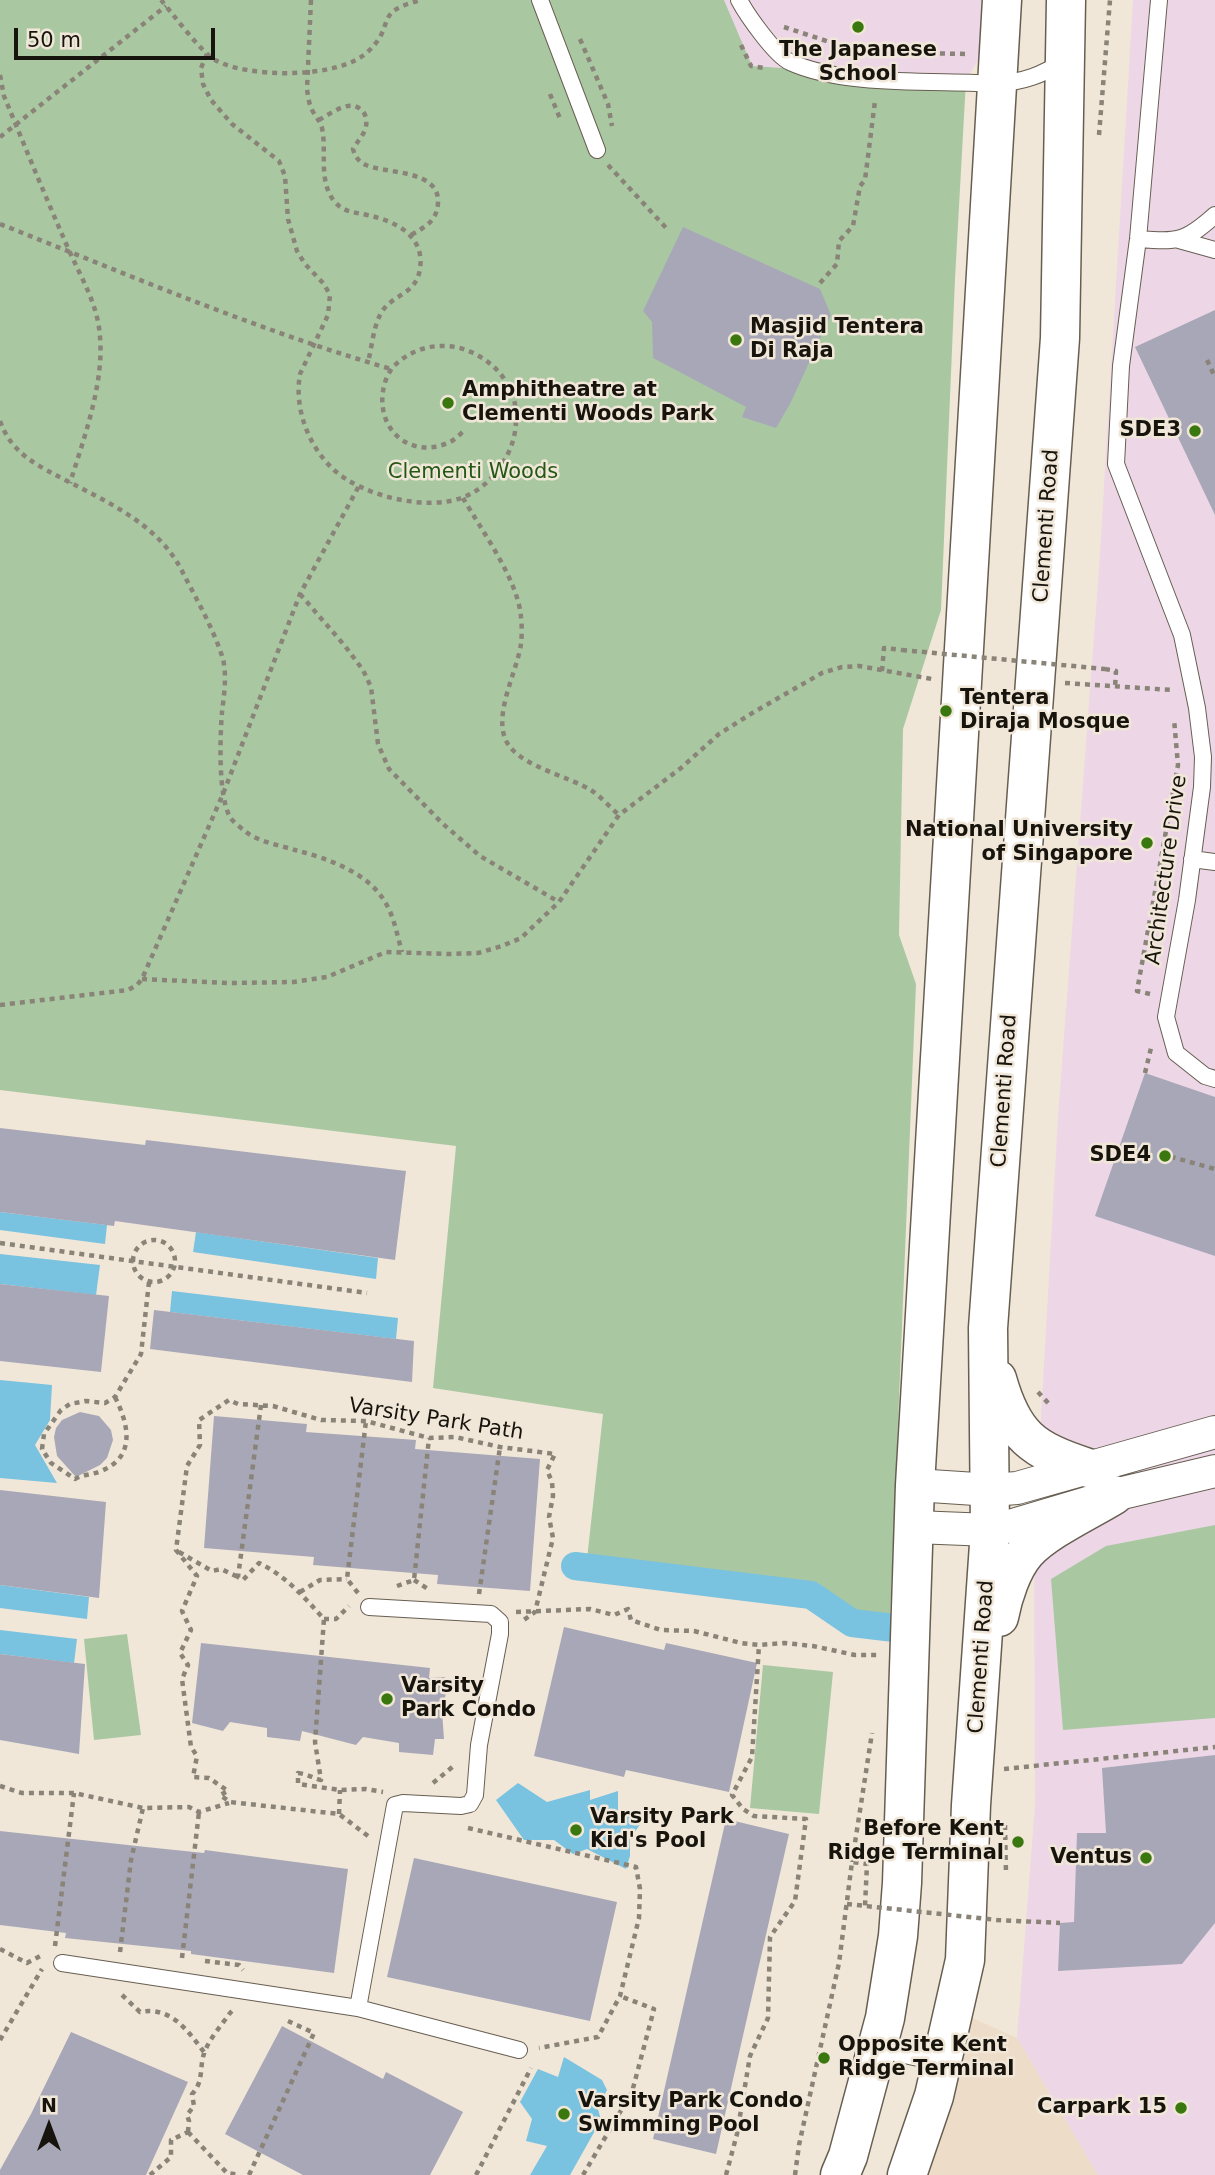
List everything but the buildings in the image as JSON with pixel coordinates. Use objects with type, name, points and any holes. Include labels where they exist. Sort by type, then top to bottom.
[{"type":"main road","points":[[840,2175],[848,2156],[877,2049],[889,1991],[900,1910],[915,1485],[1002,0]]},
{"type":"main road","name":"Clementi Road","points":[[906,2175],[934,2096],[965,1960],[971,1805],[990,1530],[988,1328],[1060,338],[1066,0]]},
{"type":"main road","points":[[988,1328],[994,1367],[1012,1420],[1025,1436],[1043,1450],[1088,1468]]},
{"type":"main road","points":[[982,1664],[1016,1566],[1026,1552],[1069,1521],[1114,1495]]},
{"type":"street","points":[[915,1485],[991,1490],[1017,1488],[1215,1432]]},
{"type":"street","points":[[915,1527],[990,1530],[1114,1495],[1215,1471]]},
{"type":"lane","points":[[540,0],[597,150]]},
{"type":"lane","points":[[739,0],[757,29],[788,61],[826,73],[877,80],[1017,82],[1041,76],[1064,61]]},
{"type":"lane","name":"Architecture Drive","points":[[1159,0],[1138,239],[1121,366],[1116,464],[1182,635],[1194,691],[1208,789],[1192,859],[1166,1017],[1176,1053],[1205,1076],[1215,1079]]},
{"type":"lane","points":[[1179,240],[1196,232],[1215,215]]},
{"type":"lane","points":[[1138,239],[1179,240],[1215,250]]},
{"type":"lane","points":[[1192,859],[1215,862]]},
{"type":"lane","points":[[358,2008],[392,1811],[395,1805],[419,1798],[461,1807],[470,1804],[475,1795],[479,1745],[500,1634],[500,1622],[491,1614],[369,1606]]},
{"type":"lane","points":[[55,1961],[358,2008],[519,2050]]},
{"type":"lane","points":[[877,2049],[940,2063]]},
{"type":"path","points":[[161,0],[214,60],[232,68],[283,74],[327,70],[360,58],[371,49],[393,12],[420,0]]},
{"type":"path","points":[[311,0],[306,71],[310,104],[319,120],[324,138],[324,173],[329,194],[344,210],[399,227],[411,235],[420,250],[421,267],[417,279],[412,288],[386,306],[379,316],[368,362]]},
{"type":"path","points":[[0,137],[166,6]]},
{"type":"path","points":[[780,25],[860,52],[969,54]]},
{"type":"path","points":[[207,54],[201,68],[203,84],[211,100],[232,124],[279,161],[285,176],[288,219],[297,251],[330,295],[330,309],[298,384],[300,407],[316,448],[334,469],[359,486],[390,498],[437,502],[463,498],[482,486],[508,456],[513,443],[516,410],[513,396],[494,365],[472,352],[442,346],[413,352],[391,369],[384,387],[383,405],[389,426],[401,440],[417,447],[437,446],[453,440],[466,429]]},
{"type":"path","points":[[0,75],[4,96],[15,124],[95,307],[100,336],[101,354],[97,384],[70,482]]},
{"type":"path","points":[[820,284],[837,264],[839,241],[853,226],[860,186],[865,180],[877,80]]},
{"type":"path","points":[[319,120],[347,105],[354,105],[361,110],[366,122],[365,130],[353,149],[355,156],[363,164],[395,170],[429,183],[438,195],[434,219],[411,235]]},
{"type":"path","points":[[597,150],[595,151],[669,231]]},
{"type":"path","points":[[0,224],[230,316],[391,369]]},
{"type":"path","points":[[1208,360],[1215,377]]},
{"type":"path","points":[[0,421],[5,435],[15,448],[38,466],[140,523],[158,538],[178,562],[223,661],[225,684],[220,735],[223,794],[230,817],[247,833],[266,842],[330,859],[362,878],[384,900],[402,952]]},
{"type":"path","points":[[0,1005],[128,990],[142,979],[223,794],[300,594],[359,486]]},
{"type":"path","points":[[463,498],[508,577],[518,598],[522,619],[521,645],[504,712],[502,726],[505,738],[520,757],[592,791],[619,815]]},
{"type":"path","points":[[300,594],[363,670],[371,687],[378,744],[389,769],[442,823],[480,856],[559,902]]},
{"type":"path","points":[[882,671],[884,648],[1105,669],[1116,671],[1115,687]]},
{"type":"path","points":[[142,979],[229,983],[294,982],[327,977],[386,952],[468,953],[502,946],[521,938],[559,902],[619,815],[681,768],[719,734],[822,673],[842,667],[859,666],[901,674]]},
{"type":"path","points":[[1034,684],[1068,683],[1194,691]]},
{"type":"path","points":[[1172,690],[1173,703]]},
{"type":"path","points":[[1163,997],[1137,991],[1178,765],[1174,715]]},
{"type":"path","points":[[1145,1073],[1154,1035]]},
{"type":"path","points":[[1161,1154],[1215,1169]]},
{"type":"path","points":[[151,1240],[167,1243],[175,1252],[174,1271],[166,1279],[149,1282],[137,1274],[132,1261],[138,1246],[151,1240]]},
{"type":"path","points":[[0,1243],[367,1293]]},
{"type":"path","points":[[115,1397],[124,1414],[127,1428],[125,1450],[114,1466],[75,1479],[51,1463],[42,1449],[44,1434],[61,1410],[70,1404],[86,1401],[105,1403],[115,1397],[141,1354],[149,1282]]},
{"type":"path","name":"Varsity Park Path","points":[[176,1550],[187,1466],[201,1445],[199,1420],[229,1400],[238,1404],[273,1406],[321,1420],[366,1421],[429,1438],[455,1437],[500,1447],[555,1454],[547,1470],[552,1482],[553,1496],[549,1517],[553,1538],[535,1612]]},
{"type":"path","points":[[238,1577],[261,1405]]},
{"type":"path","points":[[365,1590],[360,1595],[347,1580],[366,1421]]},
{"type":"path","points":[[389,1588],[414,1580],[429,1438]]},
{"type":"path","points":[[479,1599],[500,1447]]},
{"type":"path","points":[[176,1550],[212,1571],[221,1569],[243,1580],[259,1563],[277,1572],[300,1592],[324,1619],[314,1742],[321,1780],[298,1773],[298,1784],[340,1790],[366,1789],[419,1798],[479,1745]]},
{"type":"path","points":[[176,1550],[197,1576],[182,1611],[191,1630],[180,1653],[188,1665],[182,1679],[191,1746],[197,1756],[193,1777],[209,1778],[228,1791],[220,1795],[230,1802]]},
{"type":"path","points":[[300,1592],[320,1580],[347,1580]]},
{"type":"path","points":[[324,1619],[335,1619],[352,1604]]},
{"type":"path","points":[[514,1612],[590,1609],[614,1615],[628,1609],[631,1620],[661,1630],[694,1631],[759,1645],[784,1643],[855,1655],[908,1657]]},
{"type":"path","points":[[517,1625],[535,1612]]},
{"type":"path","points":[[726,2175],[737,2134],[750,2056],[768,2018],[770,1937],[795,1901],[806,1819],[754,1816],[743,1809],[732,1795],[752,1757],[759,1645]]},
{"type":"path","points":[[795,2175],[799,2145],[839,1963],[872,1732]]},
{"type":"path","points":[[1004,1782],[1004,1769],[1215,1747]]},
{"type":"path","points":[[0,1786],[22,1793],[74,1793],[143,1808],[189,1807],[199,1812],[230,1802],[339,1815],[375,1841]]},
{"type":"path","points":[[339,1815],[340,1790]]},
{"type":"path","points":[[55,1947],[74,1793]]},
{"type":"path","points":[[143,1808],[131,1860],[120,1952],[120,1993],[140,2012],[154,2009],[182,2023],[204,2052]]},
{"type":"path","points":[[182,1958],[199,1812]]},
{"type":"path","points":[[1005,1821],[1006,1873]]},
{"type":"path","points":[[461,1826],[636,1867],[640,1889],[639,1918],[620,1996],[598,2037],[541,2049],[476,2175]]},
{"type":"path","points":[[852,1862],[867,1864],[864,1906]]},
{"type":"path","points":[[847,1904],[997,1920],[1060,1923]]},
{"type":"path","points":[[0,2040],[55,1961]]},
{"type":"path","points":[[583,2175],[632,2092],[654,2009],[620,1996]]},
{"type":"path","points":[[187,2132],[187,2115],[194,2106],[192,2094],[203,2072],[201,2066],[204,2052],[230,2013],[239,2007]]},
{"type":"path","points":[[249,2175],[314,2033],[281,2017]]},
{"type":"path","points":[[150,2175],[171,2157],[170,2140],[187,2132]]},
{"type":"path","points":[[187,2132],[227,2173],[240,2175]]},
{"type":"shaded area","name":"The Japanese School","points":[[724,0],[981,0],[982,54],[966,80],[751,66]]},
{"type":"shaded area","name":"National University of Singapore","points":[[1133,0],[1215,0],[1215,2175],[1098,2175],[1017,2038],[1035,1805],[1034,1540],[1058,1117],[1099,569]]},
{"type":"shaded area","points":[[959,2012],[1017,2038],[1098,2175],[911,2175]]},
{"type":"green space","name":"Clementi Woods","points":[[0,0],[724,0],[752,66],[966,80],[941,610],[903,729],[899,935],[916,984],[890,1618],[856,1613],[818,1583],[587,1559],[603,1414],[433,1388],[456,1146],[0,1090]]},
{"type":"green space","points":[[1215,1525],[1215,1718],[1063,1730],[1051,1579],[1106,1546]]},
{"type":"green space","points":[[127,1634],[141,1735],[94,1740],[84,1639]]},
{"type":"green space","points":[[763,1665],[833,1672],[819,1814],[750,1808]]},
{"type":"water","points":[[0,1212],[107,1225],[105,1244],[0,1230]]},
{"type":"water","points":[[196,1232],[378,1258],[376,1279],[193,1252]]},
{"type":"water","points":[[0,1254],[100,1265],[96,1295],[0,1284]]},
{"type":"water","points":[[172,1291],[398,1318],[396,1339],[170,1312]]},
{"type":"water","points":[[0,1380],[52,1385],[50,1420],[35,1445],[57,1483],[0,1478]]},
{"type":"water","points":[[0,1585],[89,1597],[87,1619],[0,1608]]},
{"type":"water","points":[[0,1630],[77,1639],[74,1663],[0,1654]]},
{"type":"water","name":"Varsity Park Kid's Pool","points":[[518,1783],[547,1802],[590,1790],[590,1800],[618,1791],[618,1812],[642,1811],[643,1820],[630,1839],[630,1856],[626,1869],[587,1849],[573,1854],[554,1840],[524,1840],[496,1800]]},
{"type":"water","name":"Varsity Park Condo Swimming Pool","points":[[564,2057],[602,2080],[607,2090],[598,2109],[601,2120],[570,2175],[530,2175],[547,2146],[526,2141],[532,2119],[520,2102],[538,2069],[558,2077]]},
{"type":"waterway","points":[[575,1566],[811,1595],[852,1623],[894,1628]]},
{"type":"place","name":"The Japanese School","points":[[858,27]]},
{"type":"place","name":"Masjid Tentera Di Raja","points":[[736,340]]},
{"type":"place","name":"Amphitheatre at Clementi Woods Park","points":[[448,403]]},
{"type":"place","name":"SDE3","points":[[1195,431]]},
{"type":"place","name":"Tentera Diraja Mosque","points":[[946,711]]},
{"type":"place","name":"National University of Singapore","points":[[1147,843]]},
{"type":"place","name":"SDE4","points":[[1165,1156]]},
{"type":"place","name":"Varsity Park Condo","points":[[387,1699]]},
{"type":"place","name":"Varsity Park Kid's Pool","points":[[576,1830]]},
{"type":"place","name":"Before Kent Ridge Terminal","points":[[1018,1842]]},
{"type":"place","name":"Ventus","points":[[1146,1858]]},
{"type":"place","name":"Opposite Kent Ridge Terminal","points":[[824,2058]]},
{"type":"place","name":"Carpark 15","points":[[1181,2108]]},
{"type":"place","name":"Varsity Park Condo Swimming Pool","points":[[564,2114]]}]
